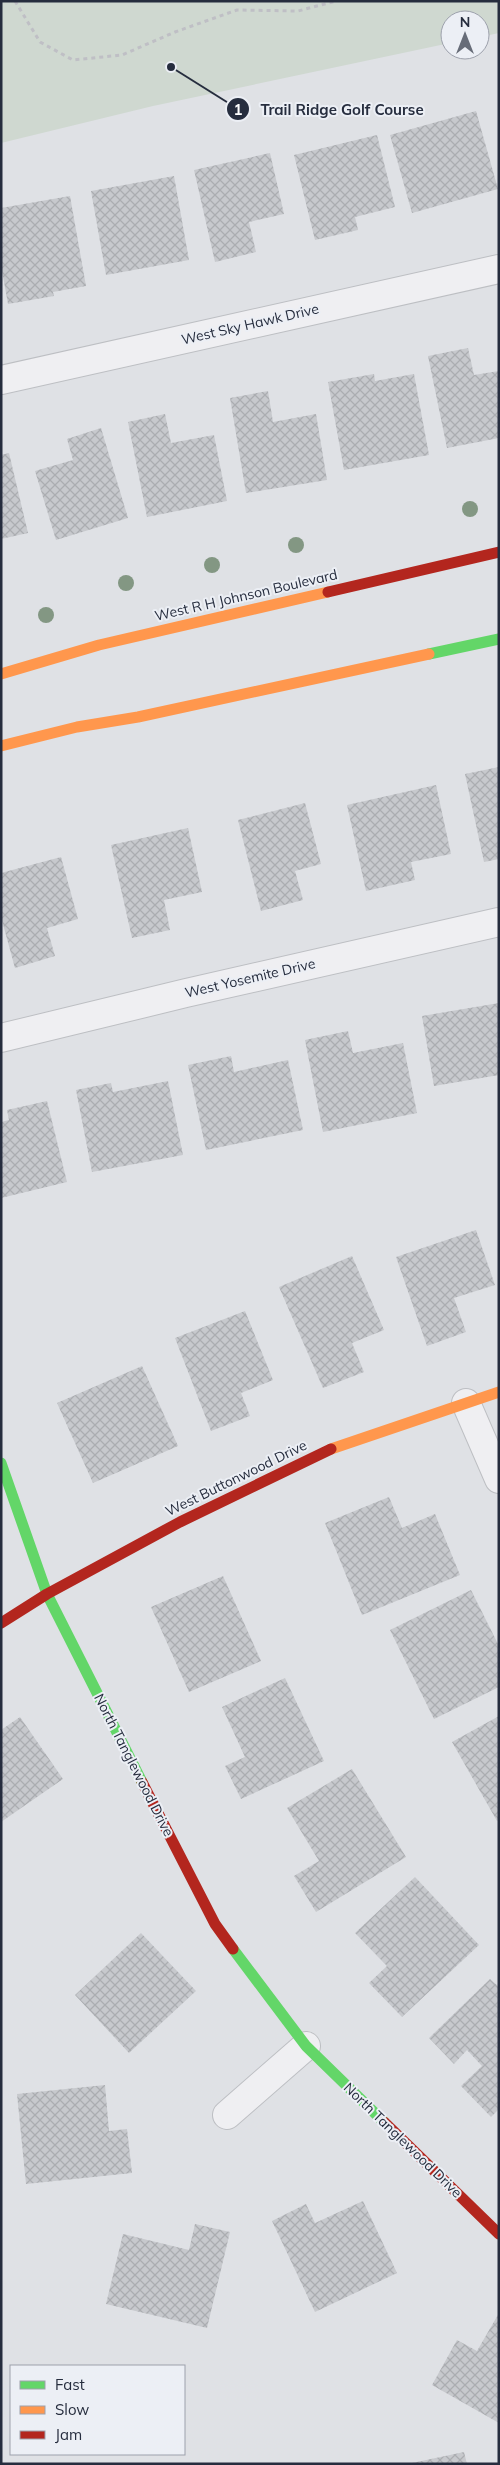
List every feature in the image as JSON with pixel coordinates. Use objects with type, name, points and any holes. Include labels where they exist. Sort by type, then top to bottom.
[{"type":"street","name":"West Sky Hawk Drive","points":[[1,380],[499,269]]},
{"type":"street","name":"West R H Johnson Boulevard","points":[[1,674],[99,645],[499,552]]},
{"type":"street","points":[[1,746],[77,727],[138,717],[499,639]]},
{"type":"street","name":"West Yosemite Drive","points":[[1,1038],[186,993],[499,922]]},
{"type":"street","name":"West Buttonwood Drive","points":[[1,1623],[46,1594],[180,1522],[330,1449],[499,1392]]},
{"type":"street","points":[[466,1402],[499,1478]]},
{"type":"street","name":"North Tanglewood Drive","points":[[1,1463],[46,1594],[215,1924],[306,2046],[499,2234]]},
{"type":"street","points":[[227,2115],[306,2046]]},
{"type":"path","points":[[15,1],[40,42],[73,60],[122,56],[175,32],[237,10],[298,11],[336,1]]},
{"type":"shaded area","points":[[1,1],[499,1],[499,33],[490,35],[490,10],[440,10],[440,45],[153,106],[1,143]]},
{"type":"building","points":[[476,111],[498,189],[412,213],[390,135]]},
{"type":"building","points":[[377,135],[395,207],[355,217],[358,230],[315,240],[294,155]]},
{"type":"building","points":[[270,153],[284,214],[249,222],[256,252],[215,262],[194,170]]},
{"type":"building","points":[[174,176],[189,260],[106,275],[91,191]]},
{"type":"building","points":[[70,196],[86,286],[53,292],[54,296],[8,304],[1,265],[1,208]]},
{"type":"building","points":[[468,348],[474,375],[499,371],[499,438],[447,448],[428,356]]},
{"type":"building","points":[[374,374],[375,381],[414,374],[429,455],[344,470],[328,382]]},
{"type":"building","points":[[268,391],[273,422],[316,414],[327,480],[246,493],[230,398]]},
{"type":"building","points":[[165,414],[171,443],[214,435],[227,501],[147,517],[128,422]]},
{"type":"building","points":[[101,428],[128,518],[56,540],[35,471],[73,460],[67,439]]},
{"type":"building","points":[[9,453],[28,533],[1,539],[1,455]]},
{"type":"building","points":[[499,767],[499,859],[484,862],[465,774]]},
{"type":"building","points":[[436,785],[451,854],[411,862],[415,880],[366,891],[347,805]]},
{"type":"building","points":[[305,803],[321,864],[295,871],[303,900],[261,911],[238,820]]},
{"type":"building","points":[[188,828],[202,892],[164,900],[170,930],[132,938],[111,845]]},
{"type":"building","points":[[61,857],[78,919],[47,928],[55,956],[15,968],[1,917],[1,873]]},
{"type":"building","points":[[499,1003],[499,1075],[434,1086],[422,1016]]},
{"type":"building","points":[[348,1031],[353,1053],[403,1043],[417,1113],[323,1132],[305,1040]]},
{"type":"building","points":[[231,1056],[234,1072],[288,1060],[303,1130],[206,1150],[188,1065]]},
{"type":"building","points":[[168,1081],[183,1155],[92,1172],[76,1090],[111,1083],[113,1092]]},
{"type":"building","points":[[47,1101],[67,1182],[1,1198],[1,1122],[9,1120],[7,1110]]},
{"type":"building","points":[[476,1230],[495,1285],[454,1298],[466,1332],[427,1346],[396,1257]]},
{"type":"building","points":[[352,1256],[384,1330],[352,1343],[364,1372],[323,1388],[279,1287]]},
{"type":"building","points":[[245,1311],[273,1380],[241,1393],[250,1416],[211,1431],[175,1338]]},
{"type":"building","points":[[142,1366],[178,1446],[93,1483],[57,1403]]},
{"type":"building","points":[[389,1497],[402,1528],[435,1514],[460,1575],[362,1615],[325,1523]]},
{"type":"building","points":[[223,1576],[261,1661],[189,1692],[151,1607]]},
{"type":"building","points":[[471,1590],[499,1646],[499,1687],[434,1719],[390,1630]]},
{"type":"building","points":[[285,1678],[324,1761],[241,1799],[225,1766],[245,1757],[222,1707]]},
{"type":"building","points":[[499,1716],[499,1820],[497,1821],[452,1742]]},
{"type":"building","points":[[20,1717],[63,1779],[1,1822],[1,1730]]},
{"type":"building","points":[[352,1769],[406,1857],[316,1912],[294,1876],[319,1861],[287,1808]]},
{"type":"building","points":[[415,1877],[479,1945],[402,2017],[369,1983],[387,1966],[355,1933]]},
{"type":"building","points":[[141,1933],[196,1991],[129,2053],[75,1995]]},
{"type":"building","points":[[490,1979],[499,1987],[499,2109],[491,2117],[461,2086],[482,2066],[467,2050],[454,2064],[429,2038]]},
{"type":"building","points":[[105,2085],[109,2131],[127,2129],[132,2173],[26,2184],[17,2094]]},
{"type":"building","points":[[363,2201],[397,2273],[315,2312],[272,2221],[306,2204],[315,2223]]},
{"type":"building","points":[[195,2224],[230,2232],[207,2328],[106,2304],[123,2234],[189,2250]]},
{"type":"building","points":[[499,2313],[499,2423],[432,2385],[457,2340],[477,2351]]},
{"type":"building","points":[[464,2452],[467,2464],[412,2464],[412,2463]]},
{"type":"traffic: fast","points":[[429,654],[499,639]]},
{"type":"traffic: fast","points":[[1,1463],[47,1594],[142,1782]]},
{"type":"traffic: fast","points":[[233,1949],[306,2046],[384,2122]]},
{"type":"traffic: slow","points":[[1,674],[99,645],[328,592]]},
{"type":"traffic: slow","points":[[1,746],[77,727],[138,717],[429,654]]},
{"type":"traffic: slow","points":[[331,1449],[499,1392]]},
{"type":"traffic: jam","points":[[328,592],[499,552]]},
{"type":"traffic: jam","points":[[1,1623],[47,1594],[180,1522],[331,1449]]},
{"type":"traffic: jam","points":[[142,1782],[215,1924],[233,1949]]},
{"type":"traffic: jam","points":[[384,2122],[499,2234]]},
{"type":"place","name":"Trail Ridge Golf Course","points":[[171,67]]}]
